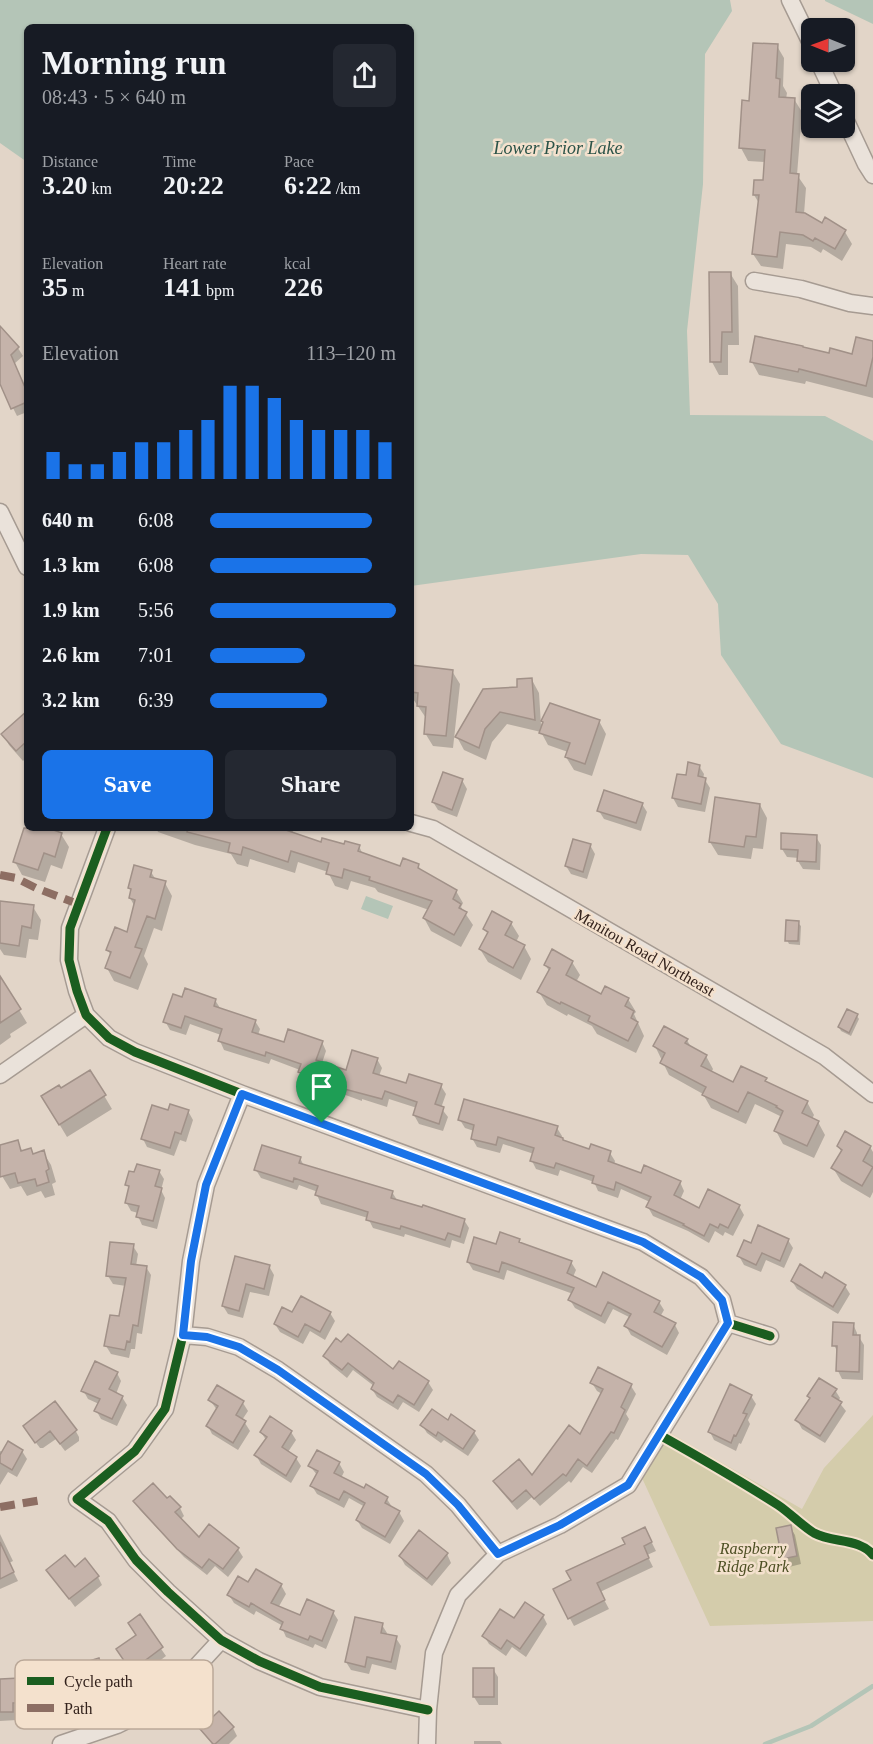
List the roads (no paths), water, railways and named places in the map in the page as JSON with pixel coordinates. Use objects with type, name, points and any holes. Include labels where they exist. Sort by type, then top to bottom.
[{"type":"street","points":[[790,0],[801,22]]},
{"type":"street","points":[[854,138],[873,175]]},
{"type":"street","points":[[754,281],[801,289],[850,303],[873,306]]},
{"type":"street","points":[[0,512],[24,561]]},
{"type":"street","name":"Manitou Road Northeast","points":[[414,824],[434,829],[824,1056],[873,1094]]},
{"type":"street","points":[[106,831],[70,928],[69,960],[86,1015],[109,1038],[135,1052],[242,1094],[643,1242],[701,1277],[722,1300],[728,1323],[628,1485],[560,1525],[498,1554],[458,1595],[434,1653],[427,1744]]},
{"type":"street","points":[[0,1075],[86,1015]]},
{"type":"street","points":[[242,1094],[206,1185],[191,1261],[183,1335],[165,1409],[135,1451],[78,1499],[108,1521],[135,1560],[221,1640],[259,1661],[320,1687],[428,1710]]},
{"type":"street","points":[[728,1323],[770,1336]]},
{"type":"street","points":[[183,1335],[207,1337],[239,1347],[278,1370],[426,1474],[458,1505],[498,1554]]},
{"type":"street","points":[[203,1660],[221,1640]]},
{"type":"street","points":[[61,1744],[105,1729]]},
{"type":"water","name":"Lower Prior Lake","points":[[0,0],[730,0],[732,11],[705,54],[703,184],[687,331],[690,415],[825,416],[873,441],[873,778],[781,744],[721,655],[718,604],[688,555],[641,554],[414,586],[414,24],[24,24],[24,160],[0,143]]},
{"type":"water","points":[[873,0],[873,24],[825,1]]},
{"type":"water","points":[[366,896],[393,906],[388,919],[361,909]]},
{"type":"waterway","points":[[765,1744],[811,1726],[873,1686]]},
{"type":"park label","name":"Raspberry Ridge Park","points":[[753,1557]]}]
